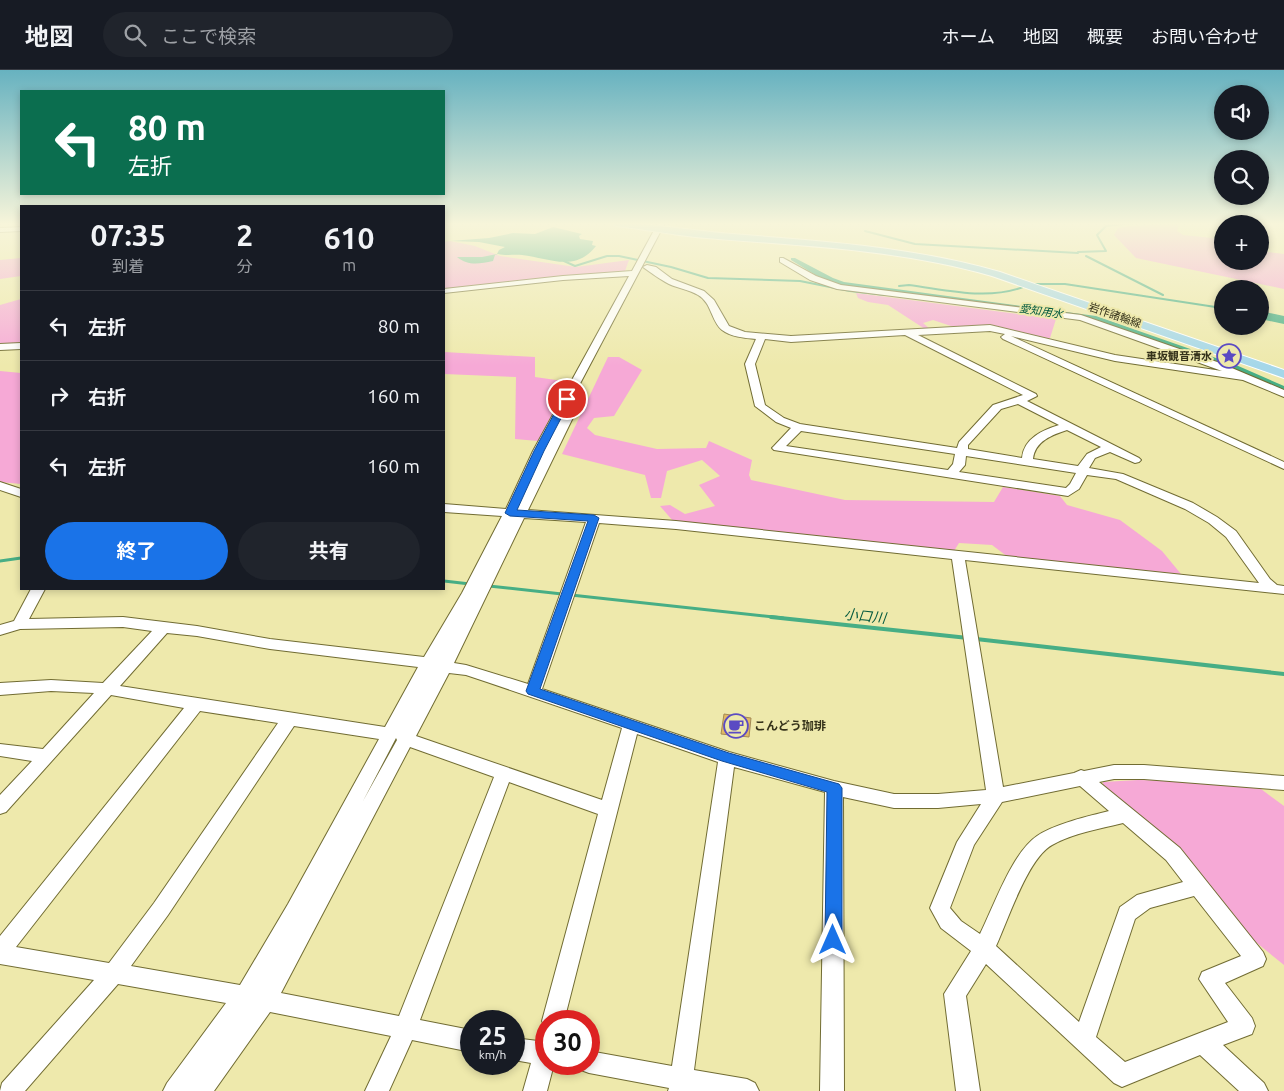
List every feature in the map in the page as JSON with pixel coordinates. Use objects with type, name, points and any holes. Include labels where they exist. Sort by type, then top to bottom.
[{"type":"main road","name":"岩作諸輪線","points":[[984,271],[1284,374]]},
{"type":"street","points":[[200,1091],[255,998],[475,594],[645,271]]},
{"type":"street","points":[[656,271],[669,280],[706,296],[725,328],[735,333],[762,338],[790,339],[990,328],[1115,358],[1244,377]]},
{"type":"street","points":[[802,271],[818,280],[840,288],[1081,318],[1217,365],[1284,394]]},
{"type":"street","points":[[516,513],[539,451],[636,273]]},
{"type":"street","points":[[445,291],[563,278],[636,273]]},
{"type":"street","points":[[976,328],[1005,337],[1284,466]]},
{"type":"street","points":[[904,332],[1032,396],[997,407],[964,444],[959,465],[951,474]]},
{"type":"street","points":[[762,338],[750,364],[760,406],[780,420],[798,427],[1119,476],[1201,512],[1230,534],[1265,582],[1279,589]]},
{"type":"street","points":[[0,347],[20,346]]},
{"type":"street","points":[[1263,385],[1284,385]]},
{"type":"street","points":[[1018,400],[1135,460]]},
{"type":"street","points":[[1026,461],[1030,446],[1036,440],[1056,429],[1068,426]]},
{"type":"street","points":[[798,427],[778,448],[1068,492],[1072,490],[1084,470],[1087,460],[1092,455],[1111,448]]},
{"type":"street","points":[[0,486],[20,493]]},
{"type":"street","points":[[445,508],[676,525],[1279,589]]},
{"type":"street","points":[[533,691],[594,518]]},
{"type":"street","points":[[958,556],[996,796],[966,842],[940,908],[942,917],[952,927],[984,949],[1122,1075],[1244,1026],[1210,979],[1256,959],[1173,854],[1081,777]]},
{"type":"street","points":[[19,624],[37,590]]},
{"type":"street","points":[[0,630],[19,624],[123,622],[466,670],[631,724],[727,758],[834,788],[894,801],[938,802],[996,796],[1081,777],[1114,772],[1144,772],[1284,783]]},
{"type":"street","points":[[0,808],[163,628]]},
{"type":"street","points":[[0,689],[45,684],[110,688],[289,720],[397,736],[608,810]]},
{"type":"street","points":[[196,704],[0,953],[255,998],[405,1030],[460,1039]]},
{"type":"street","points":[[10,1091],[113,974],[162,909],[289,720]]},
{"type":"street","points":[[556,1010],[631,724]]},
{"type":"street","points":[[0,750],[47,756]]},
{"type":"street","points":[[681,1085],[727,758]]},
{"type":"street","points":[[378,1091],[405,1030],[504,773]]},
{"type":"street","points":[[832,1091],[834,788]]},
{"type":"street","points":[[968,1091],[955,994],[984,949],[1023,865],[1032,851],[1045,840],[1106,818],[1127,814]]},
{"type":"street","points":[[1084,1042],[1127,913],[1144,901],[1200,886]]},
{"type":"street","points":[[175,1091],[255,998]]},
{"type":"street","points":[[1203,1042],[1256,1091]]},
{"type":"street","points":[[600,1065],[681,1085],[747,1091]]},
{"type":"street","points":[[535,1091],[540,1075]]},
{"type":"shaded area","points":[[0,271],[20,271],[20,276],[0,279]]},
{"type":"shaded area","points":[[445,271],[625,271],[445,289]]},
{"type":"shaded area","points":[[1196,271],[1284,271],[1284,289],[1269,286],[1269,280],[1241,280]]},
{"type":"shaded area","points":[[856,293],[1056,319],[1050,338],[984,326],[951,326],[933,320],[923,323],[930,329],[925,329],[888,305],[868,302],[858,298]]},
{"type":"shaded area","points":[[20,299],[20,343],[0,345],[0,305]]},
{"type":"shaded area","points":[[445,352],[535,357],[535,377],[570,382],[538,441],[515,439],[516,377],[445,374]]},
{"type":"shaded area","points":[[608,357],[619,357],[642,370],[614,416],[594,418],[587,428],[595,435],[657,449],[706,448],[709,441],[752,460],[749,475],[751,480],[845,500],[994,502],[1003,487],[1060,496],[1067,505],[1120,520],[1162,551],[1181,574],[1008,557],[992,545],[959,543],[954,551],[673,521],[660,506],[670,505],[685,514],[715,506],[699,485],[720,476],[702,460],[667,471],[661,498],[651,498],[645,475],[562,454]]},
{"type":"shaded area","points":[[0,371],[20,373],[20,484],[0,482]]},
{"type":"shaded area","points":[[1138,780],[1184,781],[1261,789],[1284,806],[1284,965],[1247,935],[1103,788],[1103,782]]},
{"type":"building","name":"こんどう珈琲","points":[[724,714],[751,718],[749,737],[721,734]]},
{"type":"waterway","points":[[683,271],[708,278],[800,281],[850,291],[885,295]]},
{"type":"waterway","name":"愛知用水","points":[[814,271],[830,280],[843,284],[1096,318],[1233,367],[1284,389]]},
{"type":"waterway","points":[[1115,271],[1163,295]]},
{"type":"waterway","points":[[1032,284],[1065,284],[1214,307]]},
{"type":"waterway","points":[[899,286],[909,285],[983,294],[997,293],[1026,286]]},
{"type":"waterway","points":[[1269,317],[1284,320]]},
{"type":"waterway","name":"小口川","points":[[0,561],[20,558]]},
{"type":"waterway","name":"小口川","points":[[445,581],[470,584]]},
{"type":"waterway","name":"小口川","points":[[489,586],[562,594]]},
{"type":"waterway","name":"小口川","points":[[571,595],[783,618]]},
{"type":"waterway","name":"小口川","points":[[771,617],[968,638]]},
{"type":"waterway","name":"小口川","points":[[976,639],[1284,674]]},
{"type":"place","name":"車坂観音清水","points":[[1229,356]]},
{"type":"place","name":"こんどう珈琲","points":[[736,726]]},
{"type":"route","points":[[567,399],[539,451],[510,513],[594,518],[533,691],[727,758],[834,788],[833,940]]}]
